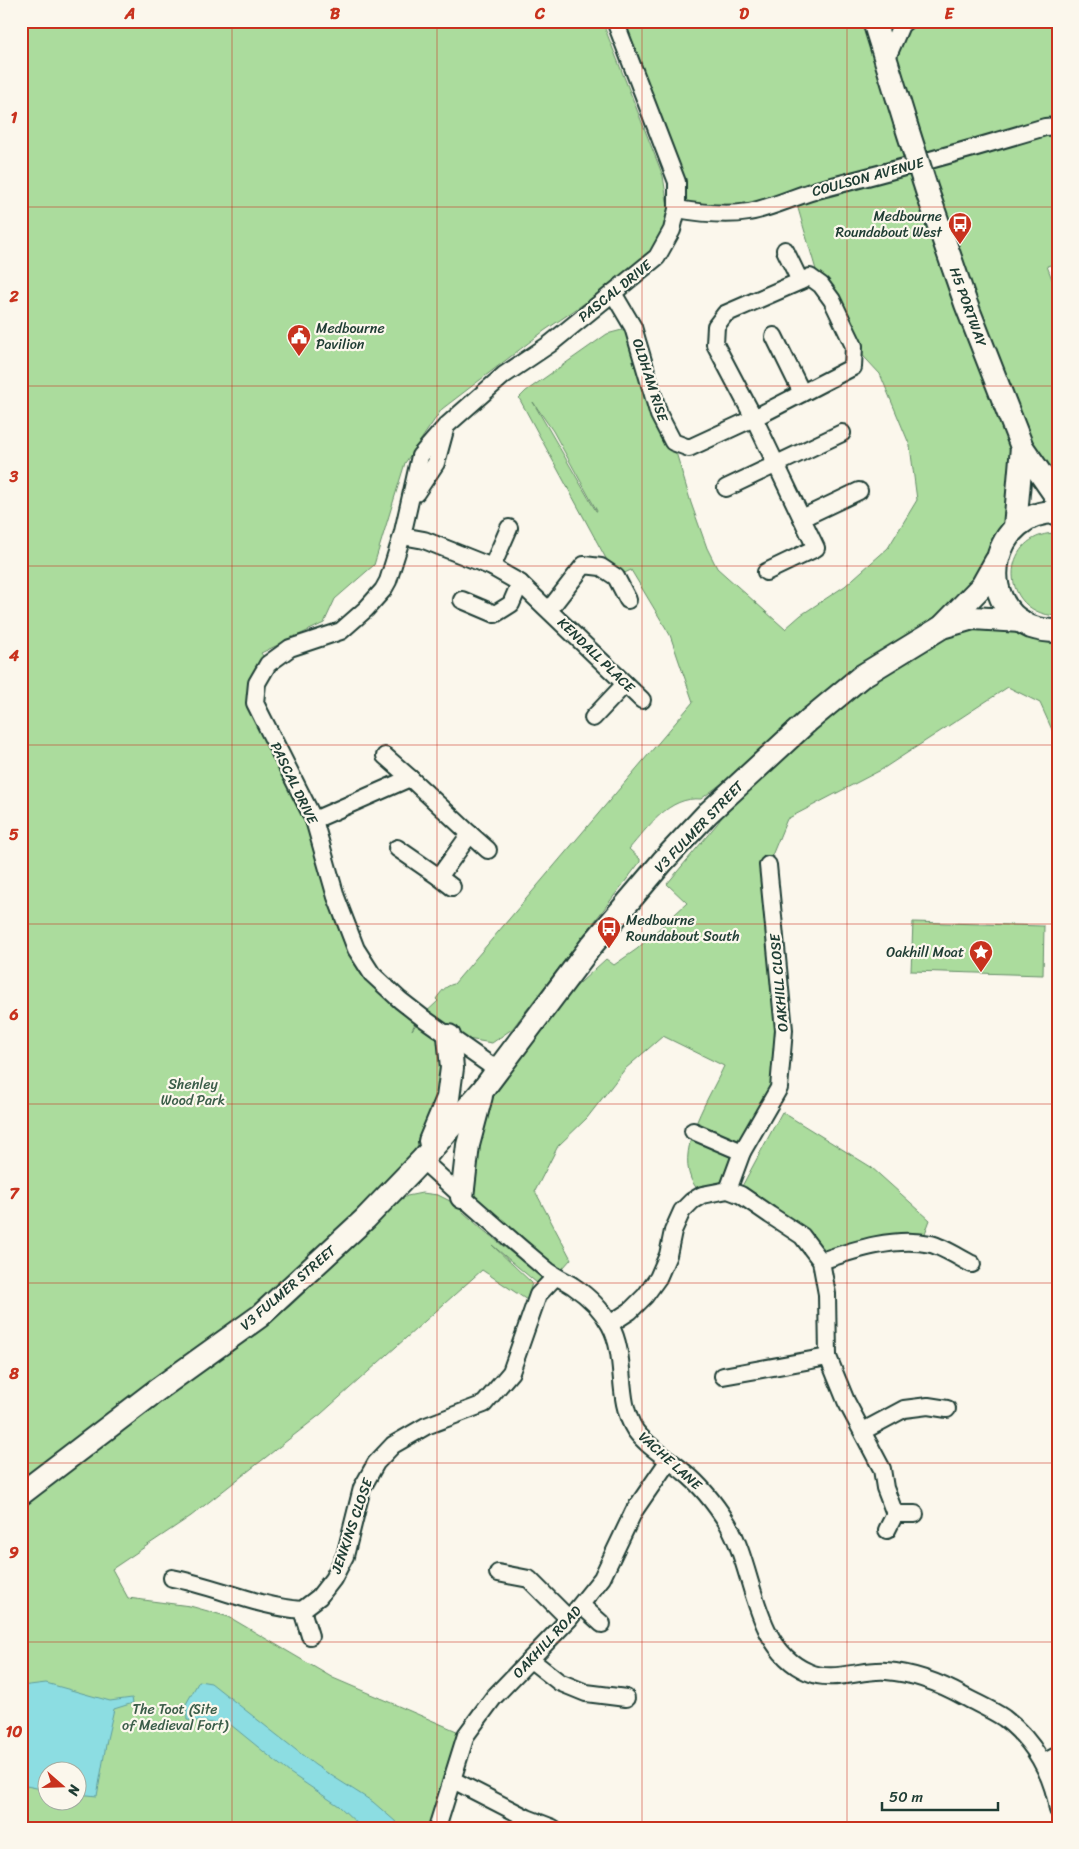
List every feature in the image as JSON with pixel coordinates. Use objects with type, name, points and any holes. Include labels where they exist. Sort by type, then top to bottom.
[{"type":"street","name":"PASCAL DRIVE","points":[[497,1070],[400,1000],[372,974],[356,949],[336,897],[314,820],[254,703],[257,683],[268,664],[290,648],[341,631],[366,610],[383,590],[388,581],[402,536],[420,456],[446,426],[504,375],[550,344],[657,257],[672,230],[677,208],[677,182],[615,21]]},
{"type":"street","name":"H5 PORTWAY","points":[[874,21],[928,194],[966,304],[1022,447],[1058,499]]},
{"type":"street","points":[[886,60],[901,25],[906,21]]},
{"type":"street","name":"COULSON AVENUE","points":[[677,208],[721,214],[748,212],[822,188],[901,169],[1045,127],[1058,126]]},
{"type":"street","points":[[766,572],[816,548],[754,418],[715,344],[716,326],[725,314],[800,281],[785,250]]},
{"type":"street","name":"OLDHAM RISE","points":[[613,293],[633,327],[659,414],[673,442],[689,448],[754,418],[854,367],[854,346],[832,300],[821,285],[810,278],[800,281]]},
{"type":"street","points":[[774,336],[802,393]]},
{"type":"street","points":[[726,488],[842,433]]},
{"type":"street","name":"H5 PORTWAY","points":[[1015,527],[1022,447]]},
{"type":"street","points":[[802,518],[859,491]]},
{"type":"street","points":[[1015,527],[1030,517],[1048,512],[1058,512]]},
{"type":"street","name":"V3 FULMER STREET","points":[[21,1494],[157,1390],[260,1316],[366,1219],[422,1160],[482,1091],[591,946],[676,847],[707,814],[808,720],[846,688],[862,676],[942,627],[982,586],[996,561],[1002,543],[1015,527]]},
{"type":"street","points":[[492,567],[508,528]]},
{"type":"street","name":"KENDALL PLACE","points":[[402,536],[424,540],[492,567],[520,583],[642,700]]},
{"type":"street","points":[[996,561],[996,578],[1000,595],[1009,609],[1021,621],[1042,630],[1058,632]]},
{"type":"street","name":"KENDALL PLACE","points":[[550,610],[584,565],[601,567],[616,577],[628,600]]},
{"type":"street","points":[[462,600],[495,614],[511,604],[520,583]]},
{"type":"street","name":"V3 FULMER STREET","points":[[942,627],[973,618],[1021,621]]},
{"type":"street","points":[[593,718],[625,684]]},
{"type":"street","points":[[385,756],[488,850]]},
{"type":"street","points":[[314,820],[410,778]]},
{"type":"street","points":[[439,877],[470,834]]},
{"type":"street","points":[[396,848],[452,887]]},
{"type":"street","name":"OAKHILL CLOSE","points":[[728,1190],[742,1152],[780,1088],[784,1030],[768,865]]},
{"type":"street","points":[[422,1160],[448,1098],[452,1068],[449,1036]]},
{"type":"street","points":[[462,1197],[468,1145],[482,1091]]},
{"type":"street","points":[[693,1131],[742,1152]]},
{"type":"street","name":"VACHE LANE","points":[[422,1160],[555,1277],[573,1286],[594,1304],[610,1324],[617,1339],[621,1356],[624,1403],[634,1429],[644,1441],[687,1474],[715,1504],[730,1528],[740,1551],[763,1622],[776,1647],[797,1666],[809,1673],[826,1676],[885,1670],[920,1676],[939,1683],[1002,1717],[1028,1741],[1042,1763],[1050,1780],[1058,1810]]},
{"type":"street","points":[[610,1324],[630,1311],[646,1296],[658,1278],[668,1255],[673,1232],[682,1210],[702,1195],[728,1190],[740,1195],[802,1236],[821,1262],[827,1294],[828,1357],[846,1401],[882,1469],[885,1488],[895,1514],[887,1530]]},
{"type":"street","points":[[821,1262],[863,1247],[906,1242],[931,1244],[972,1264]]},
{"type":"street","name":"JENKINS CLOSE","points":[[302,1610],[319,1597],[333,1579],[345,1556],[362,1488],[376,1464],[393,1445],[426,1426],[484,1404],[510,1372],[538,1295],[555,1277]]},
{"type":"street","points":[[722,1376],[828,1357]]},
{"type":"street","points":[[863,1431],[904,1409],[928,1406],[947,1409]]},
{"type":"street","name":"OAKHILL ROAD","points":[[437,1828],[466,1735],[494,1697],[570,1619],[602,1578],[634,1512],[669,1460]]},
{"type":"street","points":[[895,1514],[915,1514]]},
{"type":"street","points":[[498,1573],[529,1578],[570,1619]]},
{"type":"street","points":[[172,1578],[193,1582],[212,1590],[286,1609],[302,1610],[310,1636]]},
{"type":"street","points":[[581,1605],[602,1624]]},
{"type":"street","points":[[531,1660],[559,1682],[586,1693],[626,1698]]},
{"type":"street","points":[[1042,1763],[1058,1755]]},
{"type":"street","points":[[453,1780],[526,1818],[553,1828]]},
{"type":"green space","name":"Shenley Wood Park","points":[[21,21],[602,21],[663,176],[669,214],[656,244],[636,268],[544,331],[442,409],[405,463],[374,565],[335,599],[324,623],[261,653],[268,664],[255,703],[314,820],[356,949],[419,1014],[412,1030],[422,1016],[438,1001],[436,999],[442,992],[448,986],[454,984],[693,702],[670,635],[631,570],[616,577],[519,398],[526,391],[607,334],[633,327],[673,442],[691,503],[707,548],[717,568],[785,629],[801,615],[845,586],[888,548],[917,500],[910,446],[880,374],[854,346],[814,279],[816,270],[795,198],[748,212],[677,209],[677,194],[615,21],[874,21],[886,59],[906,21],[1058,21],[1058,263],[1047,266],[1058,295],[1058,499],[1022,448],[1015,527],[942,626],[1058,631],[1058,743],[1040,703],[1008,687],[881,770],[787,819],[768,865],[779,1088],[728,1190],[702,1195],[692,1181],[688,1166],[688,1151],[697,1121],[724,1066],[663,1036],[625,1069],[587,1118],[558,1146],[535,1191],[571,1259],[555,1277],[462,1197],[490,1095],[570,992],[606,959],[614,965],[637,949],[687,903],[667,884],[717,824],[753,772],[734,774],[701,799],[689,799],[669,808],[652,823],[629,849],[640,859],[640,862],[512,1029],[492,1043],[449,1036],[452,1068],[422,1160],[365,1219],[21,1494]],"holes":[[[533,402],[553,431],[597,511]]]},
{"type":"green space","points":[[1058,533],[1058,616],[1038,612],[1024,602],[1016,589],[1013,573],[1016,558],[1025,545],[1039,536]]},
{"type":"green space","points":[[913,922],[1044,926],[1043,975],[911,971]]},
{"type":"green space","points":[[782,1112],[871,1167],[930,1220],[924,1236],[829,1252],[740,1190]]},
{"type":"green space","name":"The Toot (Site of Medieval Fort)","points":[[422,1193],[438,1195],[452,1202],[549,1283],[544,1289],[492,1245],[532,1283],[527,1300],[482,1270],[321,1414],[191,1516],[112,1569],[128,1598],[190,1606],[229,1617],[333,1678],[466,1735],[437,1828],[21,1828],[21,1506],[290,1306],[366,1234],[395,1203],[407,1196]]},
{"type":"water","points":[[199,1681],[211,1683],[315,1765],[373,1802],[396,1822],[394,1828],[362,1828],[339,1806],[290,1773],[231,1725],[187,1720],[186,1704]]},
{"type":"water","points":[[46,1683],[110,1701],[132,1698],[133,1703],[114,1709],[97,1796],[88,1795],[88,1762],[38,1762],[38,1788],[21,1785],[21,1686]]},
{"type":"place","name":"Medbourne Roundabout West","points":[[960,245]]},
{"type":"place","name":"Medbourne Pavilion","points":[[299,357]]},
{"type":"place","name":"Medbourne Roundabout South","points":[[609,949]]},
{"type":"place","name":"Oakhill Moat","points":[[981,973]]}]
